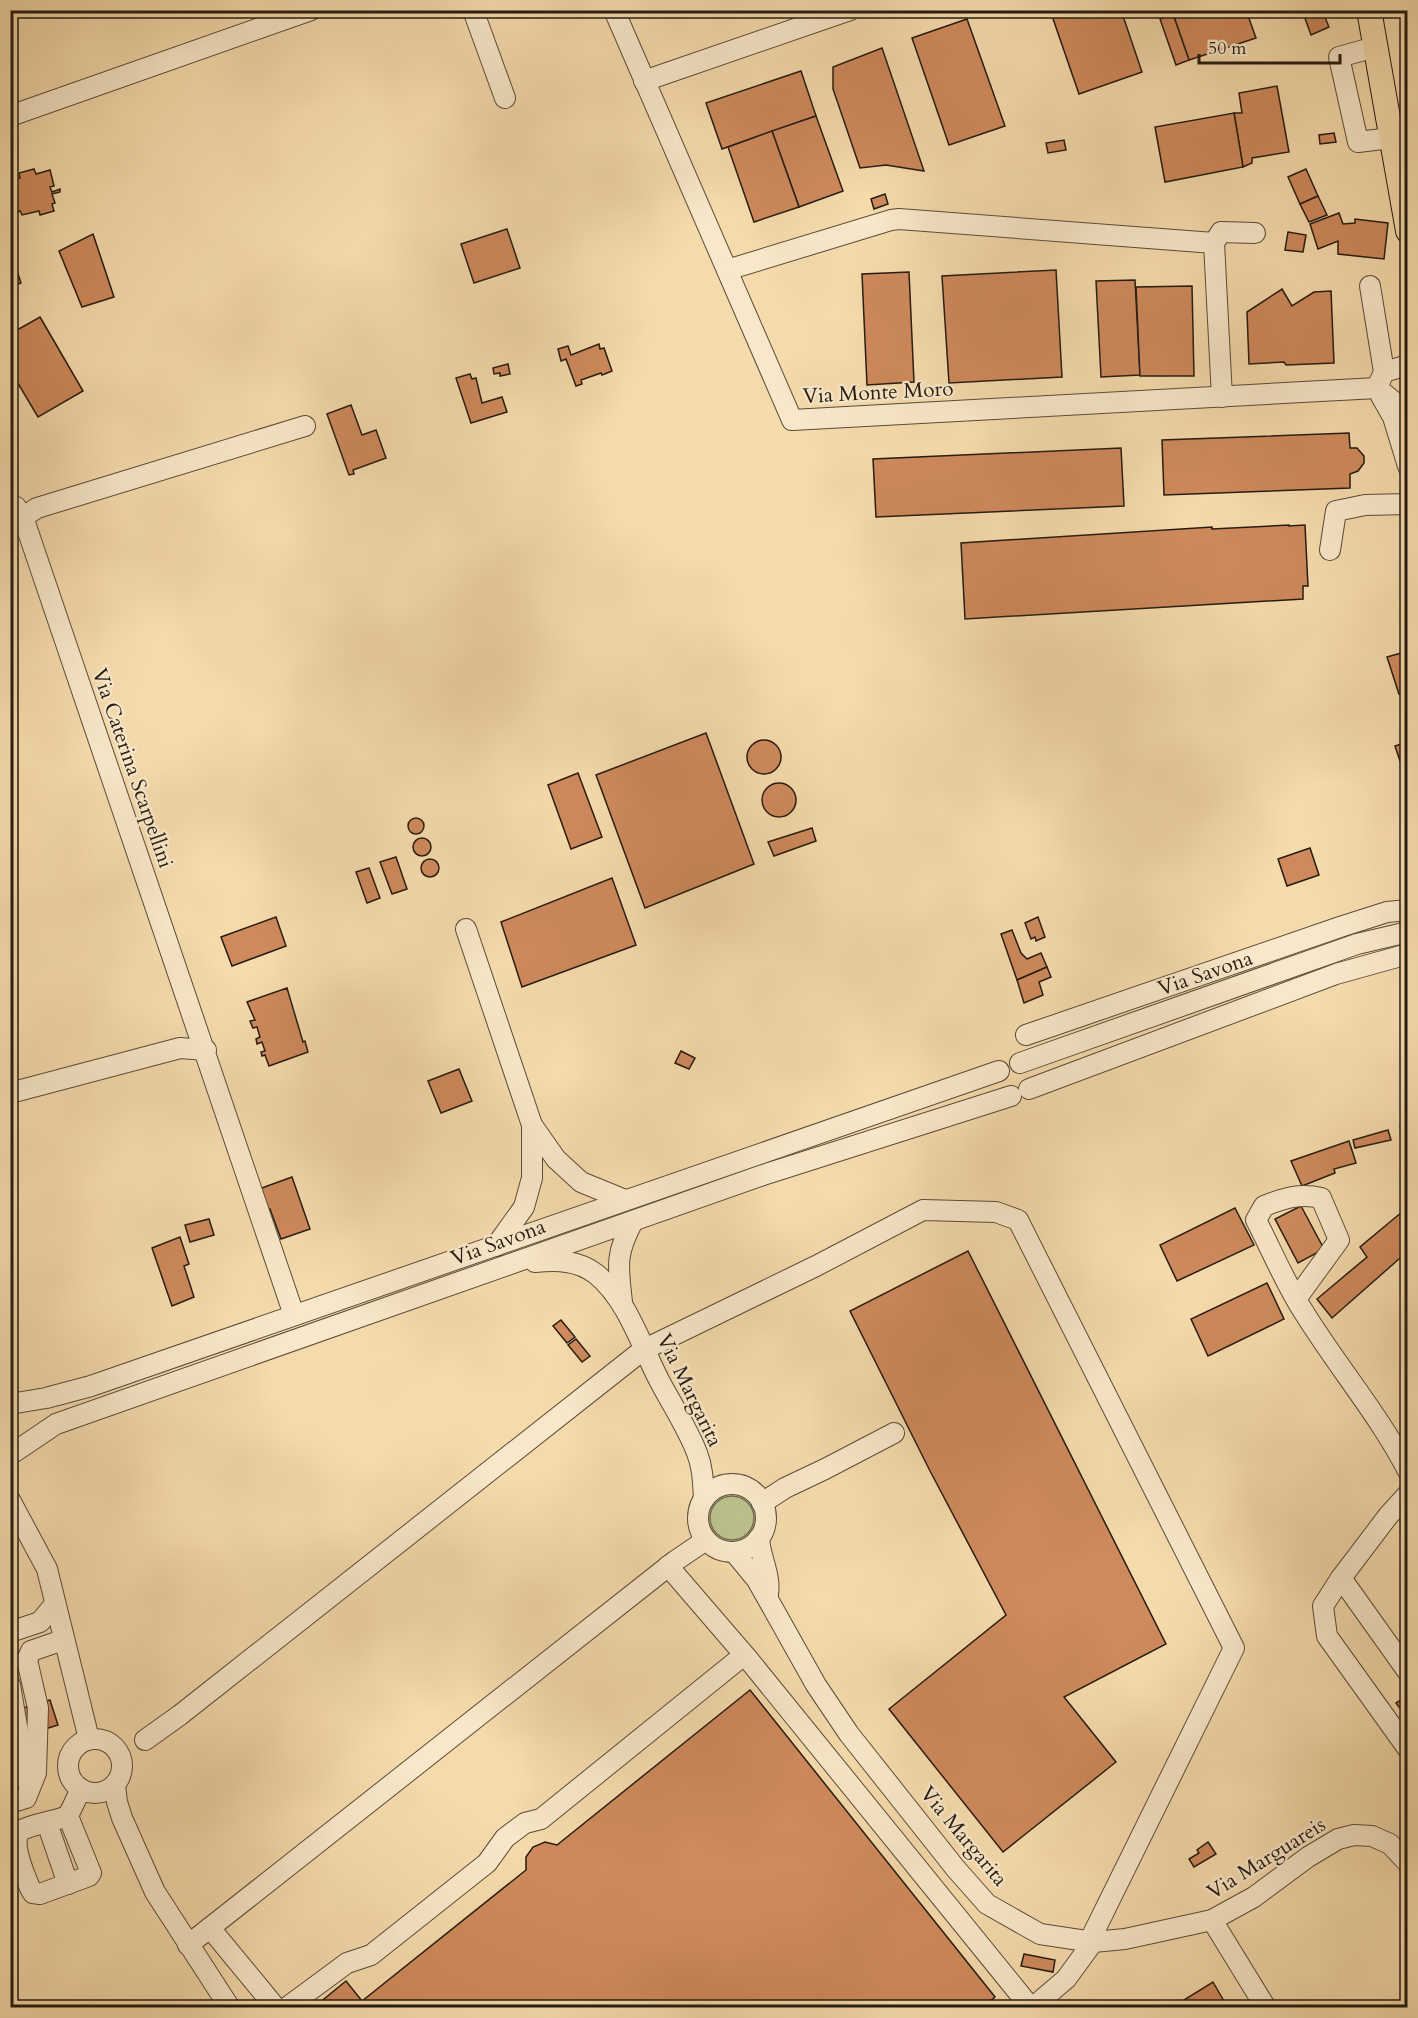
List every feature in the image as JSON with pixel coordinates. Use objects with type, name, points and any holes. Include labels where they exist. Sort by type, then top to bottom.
[{"type":"main road","points":[[1369,10],[1407,231]]},
{"type":"street","points":[[10,116],[311,10]]},
{"type":"street","points":[[473,10],[505,98]]},
{"type":"street","name":"Via Monte Moro","points":[[614,10],[792,420],[1222,397],[1381,380],[1407,365]]},
{"type":"street","points":[[644,81],[850,10]]},
{"type":"street","points":[[1375,47],[1339,57],[1358,142],[1391,138]]},
{"type":"street","points":[[727,270],[899,219],[1214,243]]},
{"type":"street","points":[[1222,397],[1214,243],[1221,232],[1255,233]]},
{"type":"street","points":[[1370,286],[1381,380],[1407,466]]},
{"type":"street","points":[[1381,380],[1404,405]]},
{"type":"street","points":[[17,511],[37,508],[305,426]]},
{"type":"street","points":[[1330,550],[1336,511],[1365,505],[1407,504]]},
{"type":"street","name":"Via Caterina Scarpellini","points":[[17,511],[206,1050],[294,1315]]},
{"type":"street","points":[[1026,1035],[1343,926],[1387,912],[1407,910]]},
{"type":"street","points":[[466,929],[532,1125],[556,1159],[581,1182],[625,1200]]},
{"type":"street","name":"Via Savona","points":[[1020,1063],[1357,944],[1407,932]]},
{"type":"street","name":"Via Savona","points":[[10,1455],[57,1424],[763,1175],[1020,1093],[1336,974],[1407,954]]},
{"type":"street","points":[[10,1093],[180,1048],[206,1050]]},
{"type":"street","name":"Via Savona","points":[[10,1404],[46,1398],[91,1386],[999,1071]]},
{"type":"street","points":[[496,1246],[524,1207],[532,1178],[532,1125]]},
{"type":"street","points":[[1300,1306],[1339,1240],[1321,1197],[1307,1194],[1289,1196],[1264,1206],[1256,1220],[1300,1306],[1358,1390],[1407,1471]]},
{"type":"street","points":[[118,1754],[145,1740],[186,1711],[643,1350],[882,1233],[923,1210],[996,1212],[1018,1220],[1234,1648],[1091,1942],[1066,1979],[1032,2007],[672,1564]]},
{"type":"street","name":"Via Margarita","points":[[623,1305],[617,1264],[623,1239],[633,1221]]},
{"type":"street","name":"Via Margarita","points":[[511,1263],[569,1261],[594,1273],[611,1288],[623,1305],[643,1350],[697,1453],[704,1483],[704,1499]]},
{"type":"street","points":[[758,1497],[825,1469],[894,1433]]},
{"type":"street","points":[[697,1453],[734,1484],[758,1497],[766,1521],[759,1538],[753,1546],[734,1552],[723,1551],[706,1540],[700,1530],[698,1520],[699,1509],[704,1499],[720,1486],[734,1484]]},
{"type":"street","points":[[1407,1494],[1341,1578],[1323,1606],[1327,1636],[1407,1749]]},
{"type":"street","points":[[10,1500],[14,1503],[19,1534],[47,1569],[89,1739]]},
{"type":"street","points":[[672,1564],[687,1535],[698,1520]]},
{"type":"street","points":[[759,1538],[769,1587],[767,1600]]},
{"type":"street","points":[[188,1945],[672,1564],[706,1540]]},
{"type":"street","name":"Via Margarita","points":[[734,1552],[757,1580],[816,1685],[849,1734],[956,1869],[987,1904],[1040,1934],[1091,1942],[1125,1939],[1212,1920]]},
{"type":"street","points":[[1341,1578],[1407,1672]]},
{"type":"street","points":[[10,1632],[40,1622],[55,1604]]},
{"type":"street","points":[[10,1658],[63,1640]]},
{"type":"street","points":[[18,1800],[36,1773],[38,1708],[27,1660],[31,1651]]},
{"type":"street","points":[[286,2007],[347,1963],[371,1954],[487,1863],[505,1838],[525,1823],[541,1819],[744,1654]]},
{"type":"street","points":[[10,1685],[26,1775],[18,1800]]},
{"type":"street","points":[[13,1710],[38,1708]]},
{"type":"street","points":[[68,1816],[91,1873],[87,1878],[40,1894],[33,1893],[17,1850],[17,1838],[22,1830],[68,1816],[88,1791],[108,1790],[115,1785],[122,1770],[118,1754],[107,1741],[98,1738],[80,1742],[69,1757],[69,1775],[74,1783],[88,1791],[128,1833]]},
{"type":"street","points":[[10,1751],[18,1800]]},
{"type":"street","points":[[115,1785],[117,1802],[128,1833],[155,1892],[230,2007]]},
{"type":"street","points":[[46,1823],[68,1884]]},
{"type":"street","name":"Via Marguareis","points":[[1212,1920],[1254,1897],[1308,1857],[1338,1839],[1354,1835],[1372,1836],[1390,1844],[1407,1863]]},
{"type":"street","points":[[1212,1920],[1266,2007]]},
{"type":"street","points":[[210,1928],[276,2007]]},
{"type":"green space","points":[[732,1496],[748,1502],[754,1518],[748,1534],[732,1540],[716,1534],[710,1518],[716,1502]]},
{"type":"building","points":[[1050,10],[1121,10],[1142,72],[1079,94]]},
{"type":"building","points":[[1183,10],[1246,10],[1256,38],[1189,60],[1173,14]]},
{"type":"building","points":[[1302,10],[1322,10],[1329,27],[1311,35]]},
{"type":"building","points":[[1173,14],[1189,60],[1176,65],[1160,19]]},
{"type":"building","points":[[967,19],[1005,126],[949,145],[912,38]]},
{"type":"building","points":[[882,48],[924,171],[886,165],[860,168],[833,89],[833,67]]},
{"type":"building","points":[[801,71],[816,116],[722,149],[706,103]]},
{"type":"building","points":[[1277,86],[1289,152],[1252,158],[1252,163],[1243,167],[1234,113],[1242,113],[1239,93]]},
{"type":"building","points":[[1234,113],[1243,167],[1165,182],[1155,127]]},
{"type":"building","points":[[816,116],[843,191],[799,207],[772,131]]},
{"type":"building","points":[[772,131],[799,207],[754,222],[728,147]]},
{"type":"building","points":[[1334,133],[1336,142],[1320,144],[1319,135]]},
{"type":"building","points":[[1064,140],[1066,150],[1048,153],[1046,143]]},
{"type":"building","points":[[34,169],[36,174],[50,170],[54,186],[50,187],[52,192],[60,189],[60,192],[52,194],[55,203],[52,204],[54,211],[40,215],[39,211],[22,215],[20,211],[10,214],[10,181],[20,178],[19,173]]},
{"type":"building","points":[[1306,169],[1318,196],[1300,204],[1288,177]]},
{"type":"building","points":[[885,194],[888,204],[874,209],[871,199]]},
{"type":"building","points":[[1318,196],[1327,215],[1309,222],[1300,204]]},
{"type":"building","points":[[1339,213],[1343,224],[1355,223],[1355,219],[1388,223],[1384,259],[1338,254],[1338,241],[1318,249],[1310,224]]},
{"type":"building","points":[[507,229],[520,268],[474,283],[461,244]]},
{"type":"building","points":[[1288,232],[1306,235],[1303,252],[1285,250]]},
{"type":"building","points":[[93,234],[114,297],[82,307],[59,251]]},
{"type":"building","points":[[10,249],[21,283],[10,287]]},
{"type":"building","points":[[1056,270],[1062,377],[949,383],[942,276]]},
{"type":"building","points":[[909,272],[914,382],[867,385],[862,274]]},
{"type":"building","points":[[1135,280],[1140,375],[1101,377],[1096,281]]},
{"type":"building","points":[[1192,286],[1194,376],[1140,376],[1136,287]]},
{"type":"building","points":[[1282,289],[1292,306],[1314,292],[1331,291],[1334,363],[1249,364],[1247,312]]},
{"type":"building","points":[[40,317],[83,391],[38,417],[10,370],[10,334]]},
{"type":"building","points":[[599,344],[600,349],[604,348],[612,371],[581,380],[582,384],[576,386],[566,359],[561,361],[558,349],[568,346],[571,355]]},
{"type":"building","points":[[508,364],[510,374],[500,376],[500,373],[494,374],[493,368]]},
{"type":"building","points":[[470,374],[472,379],[476,378],[482,403],[502,397],[507,412],[471,423],[456,378]]},
{"type":"building","points":[[351,405],[362,435],[376,430],[386,458],[353,470],[354,474],[349,475],[327,414]]},
{"type":"building","points":[[1349,433],[1350,448],[1357,448],[1364,456],[1364,463],[1358,471],[1350,474],[1350,488],[1164,495],[1162,440]]},
{"type":"building","points":[[1121,448],[1124,506],[876,517],[873,459]]},
{"type":"building","points":[[1305,525],[1308,586],[1303,586],[1303,599],[965,619],[961,543],[1212,527],[1212,529]]},
{"type":"building","points":[[1408,651],[1408,692],[1399,694],[1387,657]]},
{"type":"building","points":[[706,733],[754,864],[645,908],[596,775]]},
{"type":"building","points":[[764,740],[776,745],[781,757],[776,769],[764,774],[752,769],[747,757],[752,745]]},
{"type":"building","points":[[1408,742],[1408,782],[1407,782],[1395,746]]},
{"type":"building","points":[[578,773],[602,837],[571,849],[548,785]]},
{"type":"building","points":[[779,783],[791,788],[796,800],[791,812],[779,817],[767,812],[762,800],[767,788]]},
{"type":"building","points":[[416,818],[422,820],[424,826],[422,832],[416,834],[410,832],[408,826],[410,820]]},
{"type":"building","points":[[812,828],[816,841],[774,856],[768,842]]},
{"type":"building","points":[[422,838],[428,841],[431,847],[428,853],[422,856],[416,853],[413,847],[416,841]]},
{"type":"building","points":[[1310,848],[1319,875],[1287,886],[1278,859]]},
{"type":"building","points":[[396,857],[407,889],[392,894],[380,862]]},
{"type":"building","points":[[430,859],[436,862],[439,868],[436,874],[430,877],[424,874],[421,868],[424,862]]},
{"type":"building","points":[[369,868],[380,898],[367,903],[356,872]]},
{"type":"building","points":[[612,878],[636,945],[522,987],[501,922]]},
{"type":"building","points":[[276,917],[286,946],[232,966],[221,937]]},
{"type":"building","points":[[1038,917],[1045,937],[1036,941],[1035,937],[1031,939],[1025,923]]},
{"type":"building","points":[[1012,930],[1021,953],[1027,959],[1041,953],[1047,967],[1017,980],[1001,934]]},
{"type":"building","points":[[1047,967],[1051,977],[1039,982],[1043,995],[1024,1003],[1017,980]]},
{"type":"building","points":[[287,988],[308,1052],[269,1066],[265,1055],[262,1056],[261,1052],[265,1051],[262,1042],[257,1044],[256,1039],[260,1037],[257,1027],[253,1028],[250,1021],[255,1020],[247,1002]]},
{"type":"building","points":[[681,1051],[695,1058],[689,1069],[675,1063]]},
{"type":"building","points":[[459,1069],[472,1101],[441,1113],[428,1081]]},
{"type":"building","points":[[1408,1123],[1408,1160],[1400,1126]]},
{"type":"building","points":[[1388,1130],[1391,1140],[1355,1148],[1353,1140]]},
{"type":"building","points":[[1349,1141],[1356,1163],[1334,1169],[1335,1173],[1302,1186],[1291,1161]]},
{"type":"building","points":[[292,1177],[310,1229],[281,1239],[270,1209],[266,1211],[259,1189]]},
{"type":"building","points":[[1301,1206],[1324,1249],[1298,1263],[1275,1219]]},
{"type":"building","points":[[1408,1207],[1408,1251],[1332,1318],[1317,1299],[1367,1257],[1360,1247]]},
{"type":"building","points":[[1235,1208],[1254,1245],[1177,1281],[1160,1245]]},
{"type":"building","points":[[209,1219],[214,1235],[190,1242],[185,1225]]},
{"type":"building","points":[[180,1237],[189,1264],[184,1266],[194,1297],[172,1306],[152,1248]]},
{"type":"building","points":[[968,1251],[1166,1644],[1064,1697],[1116,1762],[1003,1852],[889,1709],[1006,1615],[929,1469],[850,1311]]},
{"type":"building","points":[[1267,1283],[1284,1319],[1208,1356],[1191,1319]]},
{"type":"building","points":[[561,1320],[575,1337],[567,1343],[553,1326]]},
{"type":"building","points":[[576,1339],[590,1356],[582,1362],[568,1345]]},
{"type":"building","points":[[750,1690],[995,1997],[982,2008],[313,2008],[346,1981],[362,2001],[526,1870],[526,1857],[533,1847],[545,1842],[557,1845]]},
{"type":"building","points":[[1404,1698],[1408,1704],[1408,1719],[1396,1703]]},
{"type":"building","points":[[50,1700],[58,1725],[10,1740],[10,1712]]},
{"type":"building","points":[[1208,1842],[1216,1854],[1194,1867],[1189,1859],[1199,1853],[1197,1850]]},
{"type":"building","points":[[1024,1954],[1055,1960],[1053,1972],[1021,1966]]},
{"type":"building","points":[[1213,1982],[1228,2008],[1171,2008]]}]
